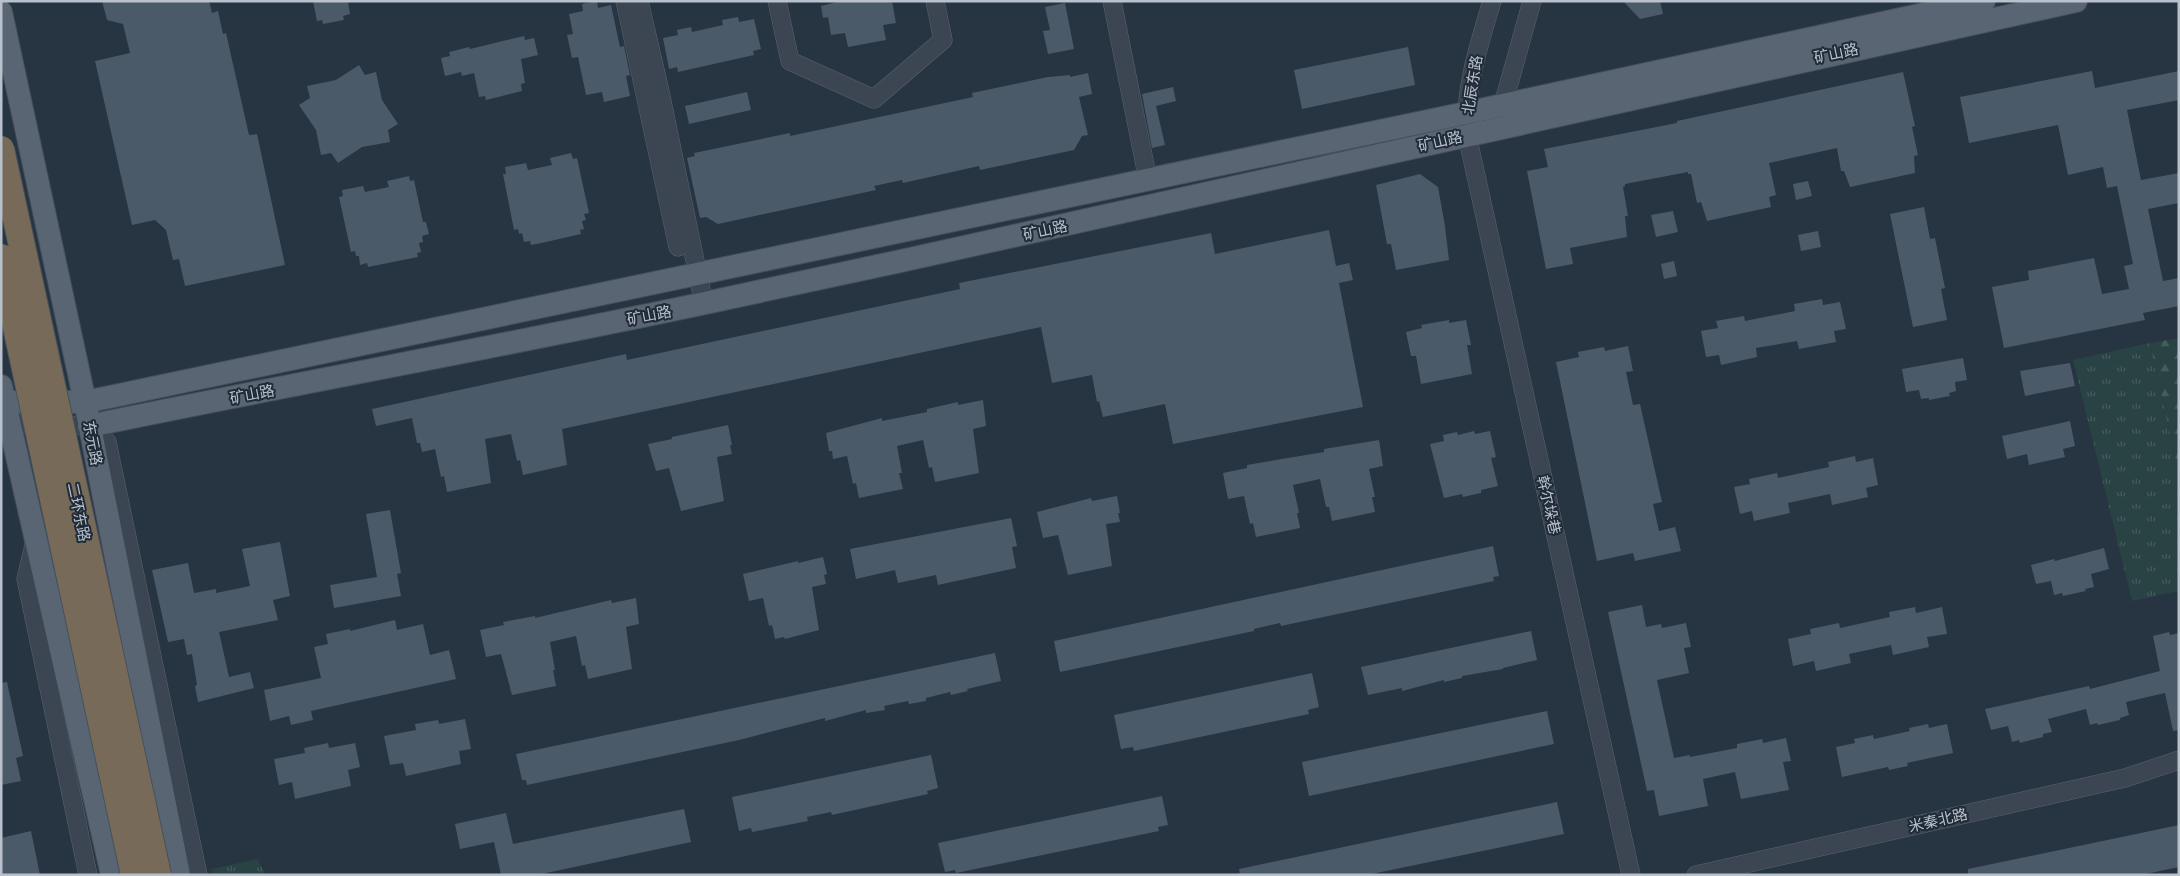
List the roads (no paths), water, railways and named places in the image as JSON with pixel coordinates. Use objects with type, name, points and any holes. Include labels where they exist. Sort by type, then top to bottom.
[{"type":"highway","name":"二环东路","points":[[1,149],[158,875]]},
{"type":"highway","name":"二环东路","points":[[1,257],[134,875]]},
{"type":"main road","name":"矿山路","points":[[4,407],[85,402],[1466,113],[1984,1]]},
{"type":"main road","name":"矿山路","points":[[89,426],[704,304],[1160,205],[1772,66],[2076,1]]},
{"type":"main road","name":"东元路","points":[[1,12],[85,402],[179,875]]},
{"type":"main road","points":[[4,407],[36,538],[112,875]]},
{"type":"street","points":[[625,1],[678,247]]},
{"type":"street","points":[[639,1],[704,304]]},
{"type":"street","points":[[777,1],[790,61],[874,99],[943,40],[935,1]]},
{"type":"street","points":[[1112,1],[1148,180]]},
{"type":"street","name":"北辰东路","points":[[1467,135],[1466,113],[1476,54],[1492,1]]},
{"type":"street","points":[[1503,105],[1532,1]]},
{"type":"street","name":"北辰东路","points":[[1467,135],[1503,105]]},
{"type":"street","name":"幹尔垛巷","points":[[1467,135],[1631,875]]},
{"type":"street","name":"矿山路","points":[[4,407],[89,426]]},
{"type":"street","points":[[89,426],[107,442],[198,875]]},
{"type":"street","points":[[36,538],[26,579],[88,875]]},
{"type":"street","name":"米秦北路","points":[[1696,875],[2125,778],[2179,760]]}]
